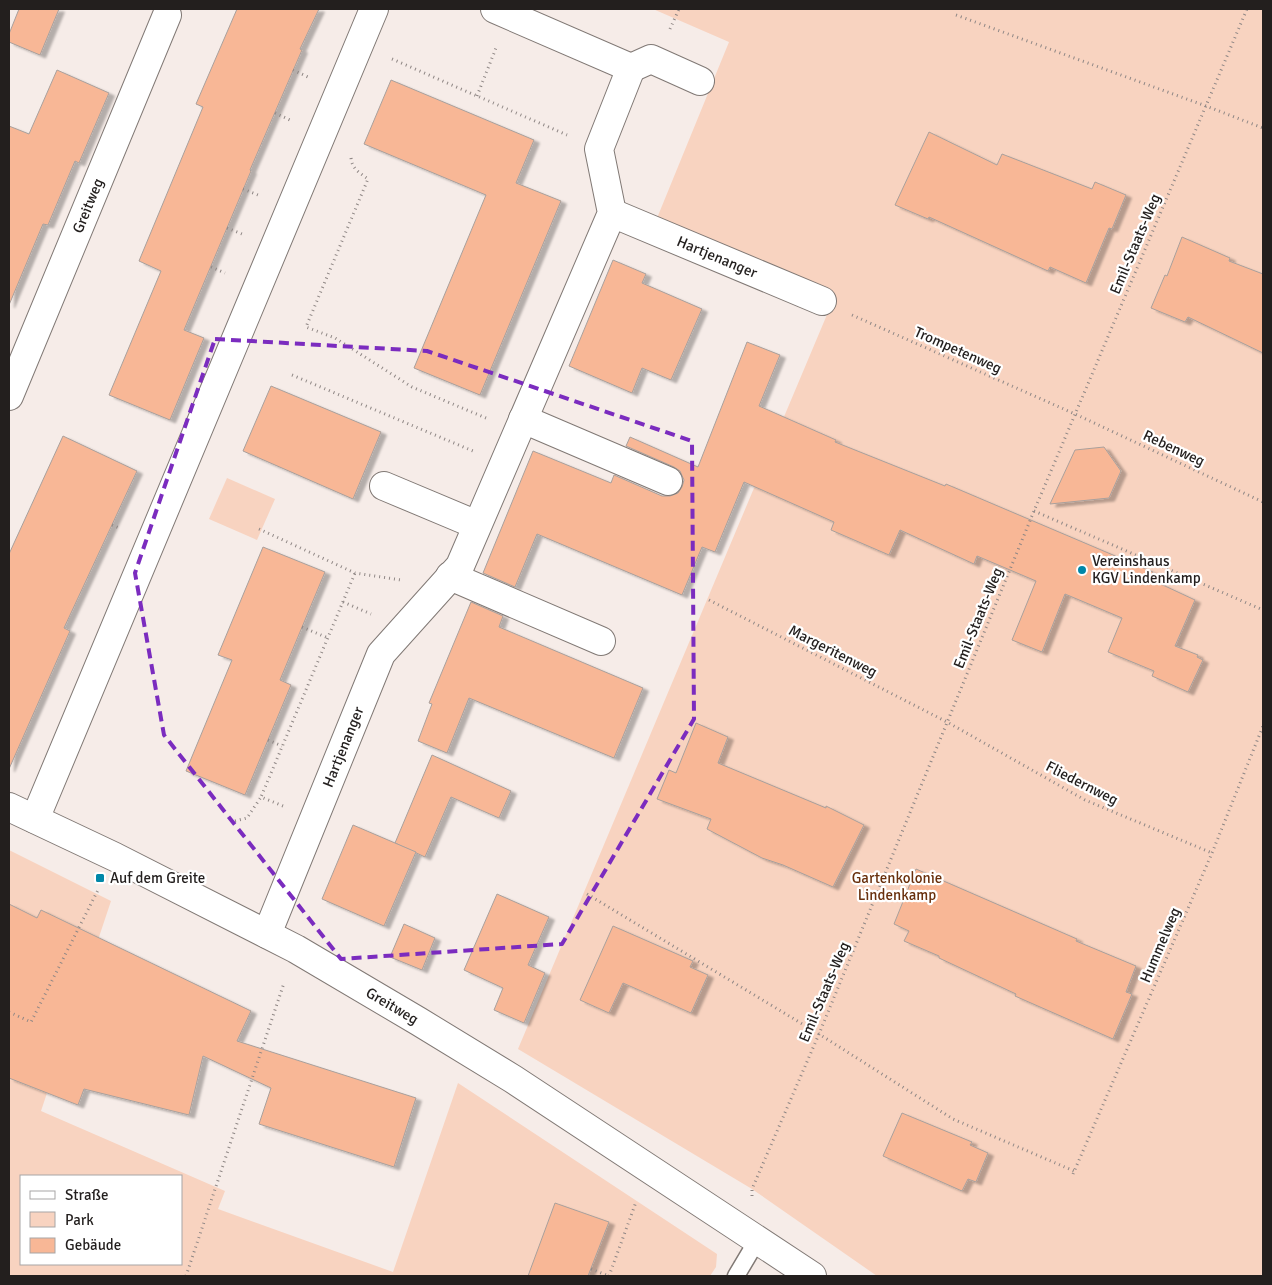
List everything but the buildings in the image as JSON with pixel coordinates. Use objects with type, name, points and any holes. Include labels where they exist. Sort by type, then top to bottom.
[{"type":"street","points":[[35,819],[374,9]]},
{"type":"street","points":[[502,12],[632,68]]},
{"type":"street","name":"Greitweg","points":[[9,396],[167,15]]},
{"type":"street","points":[[612,213],[600,149],[632,68],[651,59],[700,81]]},
{"type":"street","name":"Hartjenanger","points":[[267,934],[381,654],[460,566],[612,213],[822,302]]},
{"type":"street","points":[[520,425],[668,481]]},
{"type":"street","points":[[384,486],[477,525]]},
{"type":"street","points":[[446,582],[601,641]]},
{"type":"street","name":"Greitweg","points":[[9,807],[115,857],[296,949],[514,1079],[812,1276]]},
{"type":"lane","points":[[736,1276],[758,1239]]},
{"type":"path","name":"Emil-Staats-Weg","points":[[758,1239],[752,1189],[819,1034],[1034,511],[1247,9]]},
{"type":"path","points":[[477,96],[502,12]]},
{"type":"path","points":[[956,15],[1263,128]]},
{"type":"path","points":[[390,58],[600,149]]},
{"type":"path","points":[[351,156],[351,164],[356,171],[368,179],[306,327],[336,338],[412,387],[520,425]]},
{"type":"path","name":"Trompetenweg","points":[[849,314],[1075,414]]},
{"type":"path","points":[[292,374],[504,464]]},
{"type":"path","name":"Rebenweg","points":[[1075,414],[1263,502]]},
{"type":"path","points":[[1034,511],[1263,610]]},
{"type":"path","points":[[258,529],[355,573],[446,582]]},
{"type":"path","points":[[235,821],[247,818],[261,797],[355,573]]},
{"type":"path","name":"Margeritenweg","points":[[709,600],[947,722]]},
{"type":"path","points":[[302,627],[328,638]]},
{"type":"path","name":"Fliedernweg","points":[[947,722],[1085,800],[1212,853]]},
{"type":"path","name":"Hummelweg","points":[[587,894],[819,1034],[953,1119],[1073,1172],[1212,853],[1263,726]]},
{"type":"path","points":[[268,740],[282,746]]},
{"type":"path","points":[[261,797],[314,819]]},
{"type":"path","points":[[9,1012],[31,1022],[115,857]]},
{"type":"path","points":[[186,1276],[296,949]]},
{"type":"path","points":[[591,1269],[609,1276],[648,1168]]},
{"type":"highlighted area","points":[[215,339],[427,351],[692,441],[694,719],[562,944],[341,959],[164,735],[135,573]]},
{"type":"green space","name":"Gartenkolonie Lindenkamp","points":[[653,9],[1263,9],[1263,1276],[877,1276],[752,1189],[518,1049],[834,298],[655,223],[729,42]]},
{"type":"green space","points":[[227,478],[275,499],[257,540],[209,519]]},
{"type":"green space","points":[[9,850],[111,901],[41,1111],[225,1191],[218,1209],[393,1272],[458,1083],[717,1254],[716,1267],[710,1276],[9,1276]]},
{"type":"place","name":"Vereinshaus KGV Lindenkamp","points":[[1082,570]]},
{"type":"place","name":"Auf dem Greite","points":[[100,878]]}]
